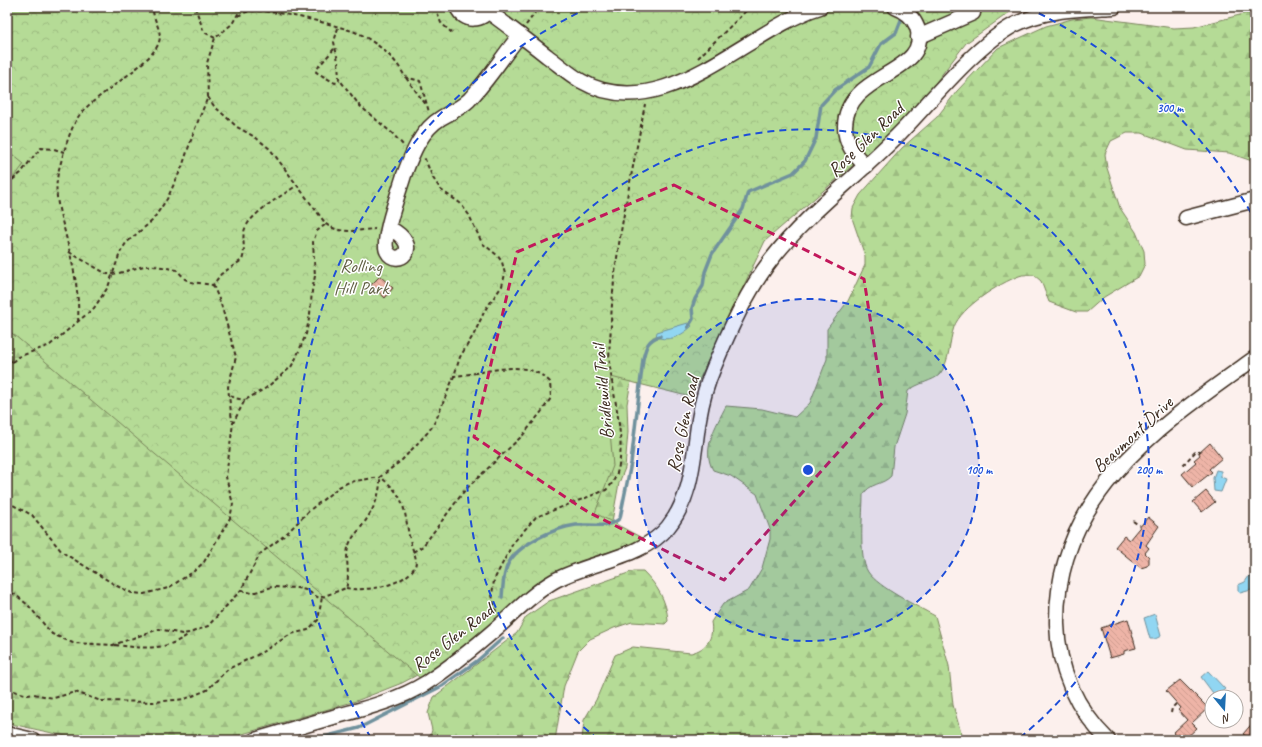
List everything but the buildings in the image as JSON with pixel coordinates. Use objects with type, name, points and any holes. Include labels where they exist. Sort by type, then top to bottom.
[{"type":"street","points":[[457,7],[460,14],[472,19],[484,16],[490,9],[581,81],[594,87],[621,93],[647,93],[664,88],[704,70],[777,26],[820,7]]},
{"type":"street","name":"Rose Glen Road","points":[[255,740],[357,711],[406,694],[442,672],[535,594],[553,582],[585,567],[646,545],[659,537],[678,513],[688,488],[693,465],[699,418],[712,374],[730,331],[768,264],[796,230],[884,149],[984,47],[1014,25],[1052,12],[1114,7]]},
{"type":"street","points":[[866,166],[855,156],[847,140],[845,121],[848,111],[856,96],[862,90],[910,59],[915,52],[918,30],[902,11]]},
{"type":"street","points":[[918,37],[973,13]]},
{"type":"street","points":[[389,228],[411,156],[424,133],[432,125],[468,101],[520,34]]},
{"type":"street","points":[[1186,218],[1255,200]]},
{"type":"street","name":"Beaumont Drive","points":[[1108,740],[1089,719],[1074,695],[1065,673],[1059,650],[1057,621],[1058,588],[1077,528],[1100,491],[1129,458],[1178,415],[1255,358]]},
{"type":"street","points":[[7,734],[33,740]]},
{"type":"path","points":[[78,322],[79,309],[69,252],[56,198],[56,182],[64,152],[76,121],[81,113],[104,92],[142,63],[159,44],[160,38],[153,13],[153,7]]},
{"type":"path","points":[[195,7],[204,32],[215,38]]},
{"type":"path","points":[[7,367],[18,357],[50,345],[94,308],[108,287],[120,253],[126,243],[152,221],[167,199],[182,167],[194,131],[208,97],[207,63],[215,38],[224,32],[237,16],[242,7]]},
{"type":"path","points":[[435,7],[441,23],[452,33]]},
{"type":"path","points":[[695,61],[750,7]]},
{"type":"path","points":[[237,16],[251,11],[273,12],[360,34],[383,49],[398,63],[405,77],[428,108]]},
{"type":"path","points":[[338,28],[334,49],[338,61],[340,81],[360,106],[392,133],[411,156]]},
{"type":"path","points":[[334,49],[319,66],[316,72],[335,83],[340,81]]},
{"type":"path","points":[[405,77],[420,81],[432,125]]},
{"type":"path","name":"Bridlewild Trail","points":[[500,624],[492,595],[494,580],[513,543],[536,517],[606,490],[613,484],[621,460],[617,412],[610,364],[613,288],[647,93]]},
{"type":"path","points":[[208,97],[217,110],[237,127],[270,149],[296,186],[326,224],[340,231],[389,228]]},
{"type":"path","points":[[7,588],[28,605],[52,634],[73,643],[160,647],[171,645],[190,633],[208,626],[241,590],[260,554],[285,535],[310,510],[339,487],[349,482],[380,477],[402,460],[429,432],[436,420],[460,357],[474,334],[485,310],[502,286],[505,274],[502,262],[497,255],[482,243],[469,215],[460,203],[441,190],[437,184],[418,143]]},
{"type":"path","points":[[7,184],[21,173],[42,148],[64,152]]},
{"type":"path","points":[[214,285],[221,274],[242,260],[245,247],[244,231],[248,223],[267,206],[296,186]]},
{"type":"path","points":[[232,423],[245,400],[266,388],[291,367],[296,358],[306,334],[310,314],[315,276],[313,242],[317,231],[326,224]]},
{"type":"path","points":[[69,252],[100,270],[113,274],[146,266],[155,266],[177,270],[184,279],[191,282],[214,285]]},
{"type":"path","points":[[7,502],[32,516],[62,552],[117,586],[132,593],[144,594],[168,588],[188,576],[204,562],[230,518],[233,504],[226,477],[232,423],[229,381],[236,357],[214,285]]},
{"type":"path","points":[[7,353],[11,362]]},
{"type":"path","points":[[413,552],[424,546],[465,490],[523,435],[551,398],[550,382],[547,379],[534,371],[521,368],[454,376]]},
{"type":"path","points":[[230,394],[234,398],[245,400]]},
{"type":"path","points":[[1183,465],[1196,451],[1200,452]]},
{"type":"path","points":[[241,590],[252,593],[272,587],[298,588],[312,593],[316,597],[322,597],[346,588],[370,590],[404,577],[414,568],[416,560],[413,552],[408,521],[401,501],[392,486],[380,477]]},
{"type":"path","points":[[346,588],[348,582],[348,548],[352,537],[373,510],[380,487],[380,477]]},
{"type":"path","points":[[1133,520],[1140,526]]},
{"type":"path","points":[[7,601],[13,593]]},
{"type":"path","points":[[7,688],[28,695],[34,694],[48,698],[54,698],[74,692],[101,700],[154,702],[185,698],[207,690],[228,669],[259,654],[291,634],[308,630],[318,620],[322,597]]},
{"type":"path","points":[[113,645],[126,642],[159,629],[182,634],[190,633]]},
{"type":"path","points":[[1171,713],[1172,708],[1177,704]]},
{"type":"highlighted area","points":[[674,185],[864,279],[883,402],[724,580],[588,512],[474,437],[517,252]]},
{"type":"green space","name":"Rolling Hill Park","points":[[7,7],[247,7],[634,364],[627,404],[628,432],[625,468],[619,483],[611,527],[438,664],[402,683],[356,701],[222,740],[84,740],[7,723]]},
{"type":"green space","name":"Rolling Hill Park","points":[[7,7],[1017,7],[966,43],[910,116],[765,241],[691,397],[611,377],[607,397],[613,466],[595,513],[644,539],[580,561],[555,574],[458,652],[420,678],[7,329],[7,187],[24,164],[7,150]]},
{"type":"green space","points":[[1255,11],[1255,162],[1229,153],[1187,150],[1142,133],[1127,133],[1111,141],[1105,154],[1107,168],[1120,208],[1136,232],[1144,251],[1145,264],[1139,276],[1104,297],[1087,312],[1076,312],[1049,302],[1041,281],[1034,275],[1022,275],[1011,279],[992,290],[973,304],[958,319],[954,327],[948,357],[940,374],[908,391],[905,414],[894,447],[891,476],[869,488],[863,495],[862,546],[865,565],[873,578],[889,590],[935,616],[949,666],[953,705],[963,740],[582,740],[584,720],[596,700],[615,655],[633,647],[691,653],[701,649],[710,638],[712,628],[711,622],[723,604],[749,590],[762,568],[770,539],[770,529],[757,494],[731,476],[713,470],[709,454],[711,438],[726,406],[762,409],[795,417],[810,403],[827,359],[827,329],[848,301],[865,265],[865,256],[852,218],[853,208],[860,195],[902,148],[937,117],[957,91],[998,48],[1046,26],[1072,19],[1091,17],[1174,28],[1194,27]]},
{"type":"green space","points":[[634,571],[643,571],[653,582],[666,607],[668,621],[665,624],[632,622],[614,628],[590,639],[578,651],[564,686],[555,740],[429,740],[432,730],[428,713],[434,697],[517,633],[526,617],[549,601]]},
{"type":"water","points":[[688,323],[692,326],[684,333],[675,337],[666,339],[656,337],[657,332]]},
{"type":"water","points":[[1216,470],[1221,471],[1221,477],[1226,479],[1221,492],[1214,491],[1213,478]]},
{"type":"water","points":[[1249,576],[1255,578],[1255,589],[1240,593],[1238,591],[1238,585],[1245,582]]},
{"type":"water","points":[[1155,614],[1161,636],[1155,639],[1150,639],[1144,618]]},
{"type":"water","points":[[1208,671],[1225,689],[1210,689],[1201,677]]},
{"type":"waterway","points":[[688,327],[693,319],[692,308],[695,299],[703,286],[705,272],[712,254],[743,209],[748,192],[793,173],[805,161],[816,138],[821,105],[835,90],[869,67],[881,44],[896,33],[903,15]]},
{"type":"waterway","points":[[502,597],[506,568],[513,557],[528,544],[548,533],[567,527],[576,525],[611,524],[620,518],[631,463],[643,359],[648,344],[660,336]]},
{"type":"waterway","points":[[312,740],[359,728],[442,686],[477,661],[503,638]]}]
